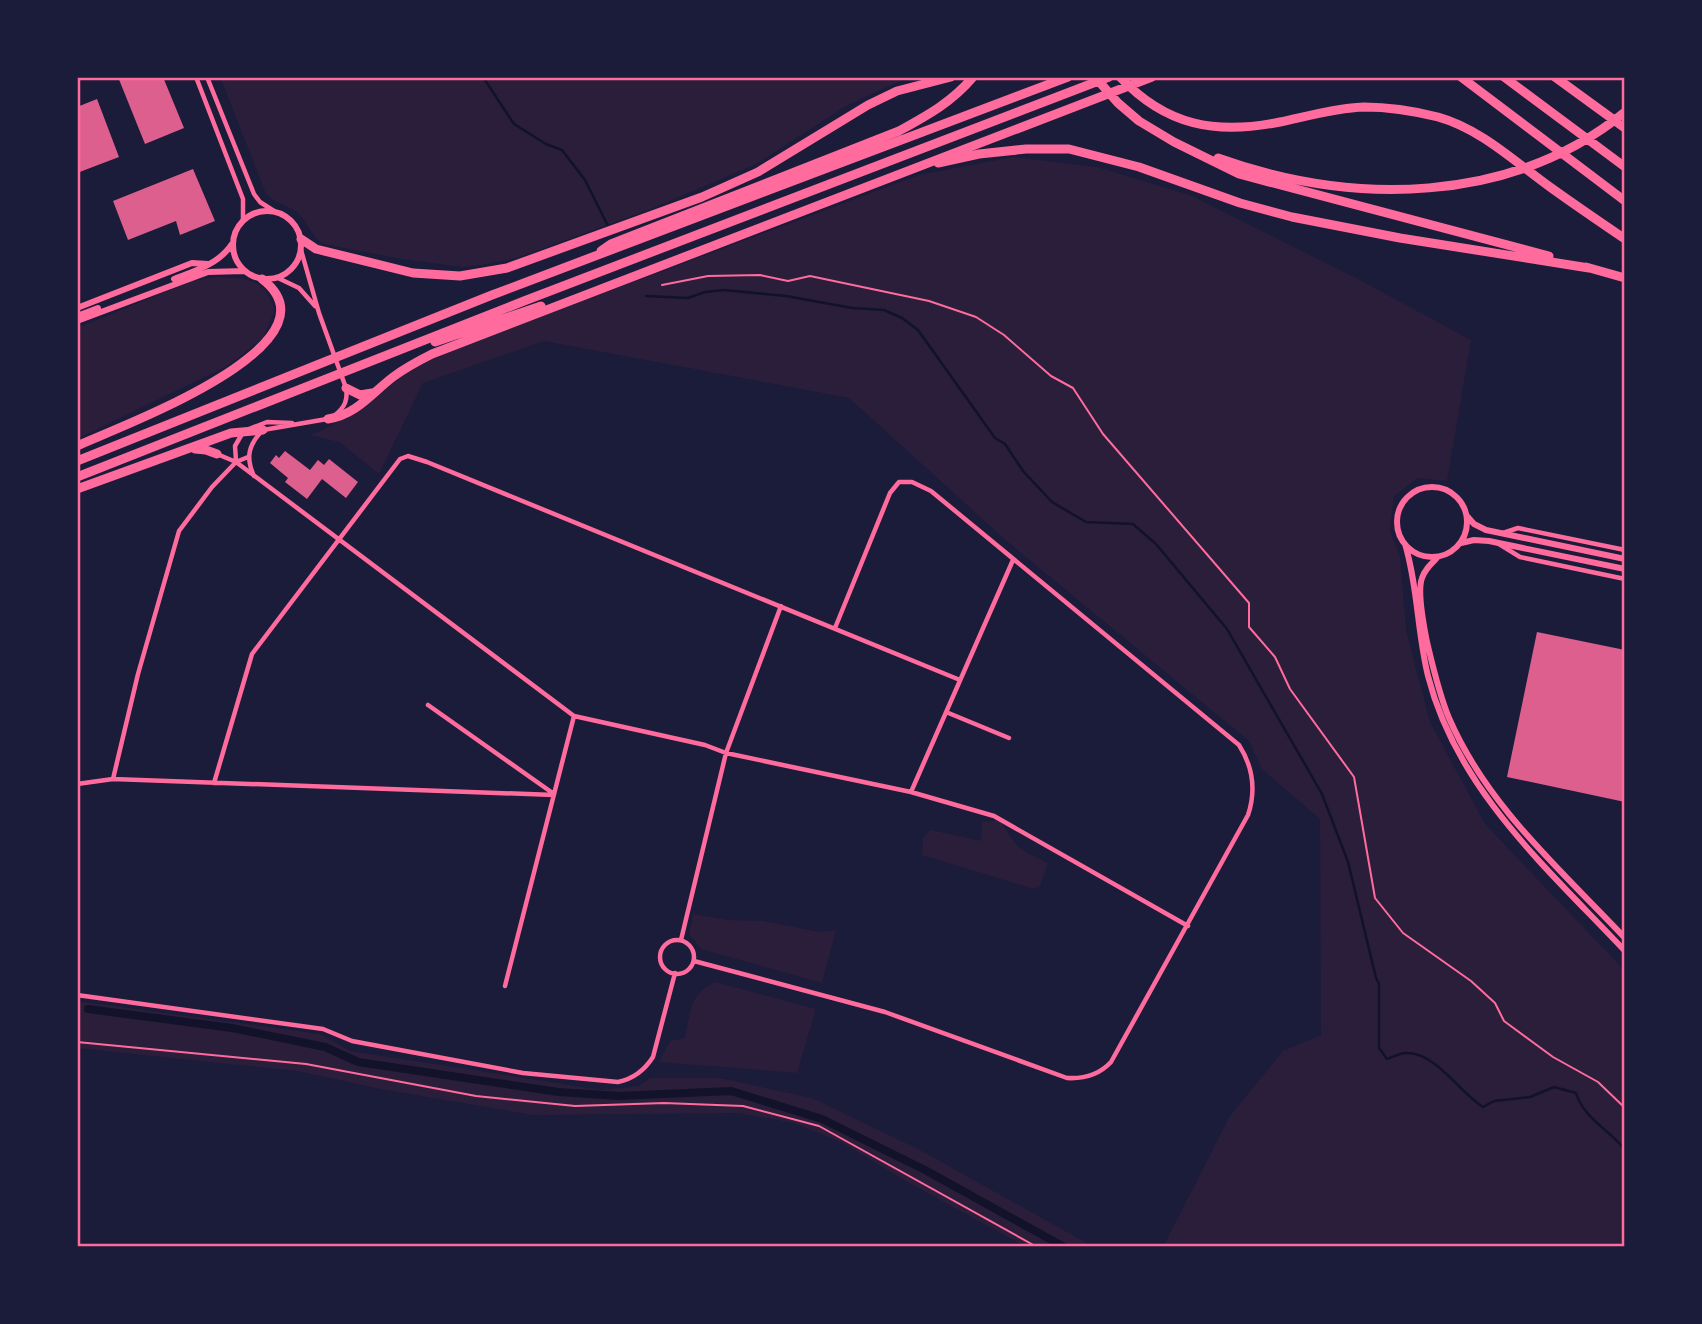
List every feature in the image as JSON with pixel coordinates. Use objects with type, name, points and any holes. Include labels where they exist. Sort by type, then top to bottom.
[{"type":"highway","points":[[301,239],[316,249],[413,273],[460,276],[507,268],[702,197],[758,172],[878,100],[919,84],[951,77]]},
{"type":"highway","points":[[588,260],[611,244],[899,131],[931,114],[958,95],[973,77]]},
{"type":"highway","points":[[1095,77],[1118,103],[1139,121],[1174,142],[1240,174],[1625,278]]},
{"type":"highway","points":[[77,477],[1109,77]]},
{"type":"highway","points":[[1120,77],[1138,95],[1163,113],[1207,127],[1235,128],[1363,107],[1392,108],[1440,118],[1472,132],[1507,153],[1548,186],[1625,239]]},
{"type":"highway","points":[[1461,77],[1625,201]]},
{"type":"highway","points":[[1504,77],[1625,167]]},
{"type":"highway","points":[[1555,77],[1625,128]]},
{"type":"highway","points":[[77,461],[492,295],[1067,78]]},
{"type":"highway","points":[[328,419],[355,409],[372,393],[432,354],[1151,78]]},
{"type":"highway","points":[[1174,142],[1241,166],[1287,178],[1362,189],[1431,187],[1514,173],[1573,148],[1624,113]]},
{"type":"highway","points":[[912,169],[979,154],[1026,149],[1069,149],[1139,167],[1292,217],[1400,238],[1589,268]]},
{"type":"highway","points":[[77,446],[177,401],[218,380],[248,360],[275,332],[281,314],[278,294],[262,279]]},
{"type":"highway","points":[[410,346],[440,341],[503,317],[603,289]]},
{"type":"highway","points":[[346,388],[360,395],[372,393]]},
{"type":"highway","points":[[77,489],[231,433],[263,430]]},
{"type":"highway","points":[[186,451],[206,450],[217,454]]},
{"type":"street","points":[[196,77],[243,199],[243,221]]},
{"type":"street","points":[[208,77],[254,194],[260,202],[289,218],[299,231],[301,250],[318,313]]},
{"type":"street","points":[[77,319],[207,266],[223,256],[233,243],[243,221],[254,214],[274,211]]},
{"type":"street","points":[[233,243],[236,258],[244,271]]},
{"type":"street","points":[[278,278],[294,267],[301,250]]},
{"type":"street","points":[[77,308],[192,263],[207,266]]},
{"type":"street","points":[[77,319],[208,272],[244,271],[262,279],[278,278],[299,288],[311,299],[318,313],[348,396],[345,405],[328,419],[263,430],[250,446],[248,457],[254,477]]},
{"type":"street","points":[[236,462],[235,446],[246,430],[267,422],[298,424]]},
{"type":"street","points":[[217,454],[236,462],[574,716],[705,745],[726,753],[911,792],[994,816],[1188,926]]},
{"type":"street","points":[[214,783],[252,654],[400,459],[408,456],[960,680]]},
{"type":"street","points":[[113,779],[138,674],[179,531],[212,487],[236,462],[248,457]]},
{"type":"street","points":[[694,961],[885,1012],[1029,1066],[1079,1079],[1103,1070],[1111,1062],[1188,926],[1251,806],[1252,776],[1240,745],[931,491],[912,482],[899,482],[890,493],[835,628]]},
{"type":"street","points":[[1625,559],[1486,530],[1474,524],[1460,501],[1446,490],[1419,490],[1409,496],[1397,518],[1397,529],[1411,564],[1419,634],[1428,677],[1443,723],[1458,754],[1505,823],[1625,951]]},
{"type":"street","points":[[1405,544],[1425,557],[1437,557],[1452,551],[1461,543],[1467,516]]},
{"type":"street","points":[[1503,533],[1518,528],[1625,550]]},
{"type":"street","points":[[1461,543],[1474,540],[1496,542],[1625,569]]},
{"type":"street","points":[[1496,542],[1520,557],[1625,579]]},
{"type":"street","points":[[1437,557],[1420,581],[1424,629],[1433,669],[1449,717],[1464,748],[1497,800],[1513,819],[1625,938]]},
{"type":"street","points":[[911,792],[1013,560]]},
{"type":"street","points":[[681,940],[726,753],[781,606]]},
{"type":"street","points":[[428,705],[554,795]]},
{"type":"street","points":[[946,712],[1009,738]]},
{"type":"street","points":[[505,986],[574,716]]},
{"type":"street","points":[[77,784],[113,779],[554,795]]},
{"type":"street","points":[[681,940],[690,946],[694,961],[685,972],[675,974],[666,969],[661,954],[666,944],[681,940]]},
{"type":"street","points":[[77,995],[323,1029],[352,1041],[523,1073],[618,1082],[638,1074],[647,1067],[653,1057],[675,974]]},
{"type":"path","points":[[662,285],[708,276],[760,275],[788,281],[810,276],[929,301],[976,317],[1004,335],[1051,376],[1073,388],[1103,434],[1249,603],[1249,627],[1275,657],[1290,690],[1354,778],[1375,898],[1403,933],[1471,981],[1495,1003],[1504,1021],[1553,1057],[1598,1082],[1625,1108]]},
{"type":"path","points":[[77,1042],[306,1064],[476,1096],[575,1107],[664,1103],[743,1106],[819,1126],[1037,1247]]},
{"type":"shaded area","points":[[220,77],[909,77],[846,106],[756,164],[651,209],[516,258],[462,267],[402,259],[319,241],[297,212],[266,194]]},
{"type":"shaded area","points":[[1013,157],[1097,167],[1190,195],[1358,279],[1471,340],[1447,481],[1418,478],[1394,496],[1390,531],[1400,556],[1406,630],[1430,722],[1485,824],[1625,971],[1625,1247],[1163,1247],[1230,1116],[1283,1051],[1321,1035],[1320,819],[1262,769],[1249,741],[1009,543],[849,398],[544,341],[423,383],[379,474],[339,442],[310,435],[368,404],[414,367],[465,345],[919,175]]},
{"type":"shaded area","points":[[217,277],[254,282],[265,291],[275,310],[263,338],[229,365],[77,439],[77,328],[192,281]]},
{"type":"shaded area","points":[[1001,820],[1019,847],[1048,863],[1040,886],[1034,889],[922,855],[923,838],[931,830],[981,841],[982,822]]},
{"type":"shaded area","points":[[693,914],[727,920],[763,921],[820,932],[836,930],[822,983],[701,949],[689,934]]},
{"type":"shaded area","points":[[715,982],[816,1009],[797,1073],[659,1062],[670,1041],[685,1038],[695,999]]},
{"type":"shaded area","points":[[77,1001],[320,1034],[350,1051],[601,1090],[639,1086],[650,1078],[720,1078],[812,1098],[918,1149],[1094,1247],[1026,1247],[841,1142],[794,1123],[738,1113],[533,1115],[380,1089],[298,1071],[77,1048]]},
{"type":"building","points":[[118,77],[163,77],[184,128],[145,144]]},
{"type":"building","points":[[97,99],[119,157],[77,173],[77,107]]},
{"type":"building","points":[[193,169],[215,221],[180,235],[176,221],[128,240],[113,201]]},
{"type":"building","points":[[285,451],[310,470],[318,460],[324,465],[329,459],[358,482],[346,498],[322,479],[307,499],[285,482],[288,478],[270,463],[276,455],[279,458]]},
{"type":"building","points":[[1537,632],[1625,650],[1625,802],[1507,777]]},
{"type":"waterway","points":[[483,77],[514,124],[546,144],[562,150],[585,180],[607,224]]},
{"type":"waterway","points":[[646,296],[688,298],[705,292],[724,290],[786,296],[852,308],[884,310],[902,318],[918,330],[995,438],[1005,444],[1023,471],[1052,502],[1086,522],[1133,524],[1156,544],[1227,629],[1322,794],[1348,862],[1379,984],[1379,1048],[1387,1059],[1405,1053],[1419,1055],[1438,1067],[1483,1107],[1494,1101],[1530,1097],[1554,1087],[1576,1093],[1591,1117],[1625,1150]]},
{"type":"waterway","points":[[88,1009],[232,1028],[325,1047],[358,1062],[558,1092],[619,1096],[731,1091],[822,1119],[925,1170],[1064,1247]]}]
